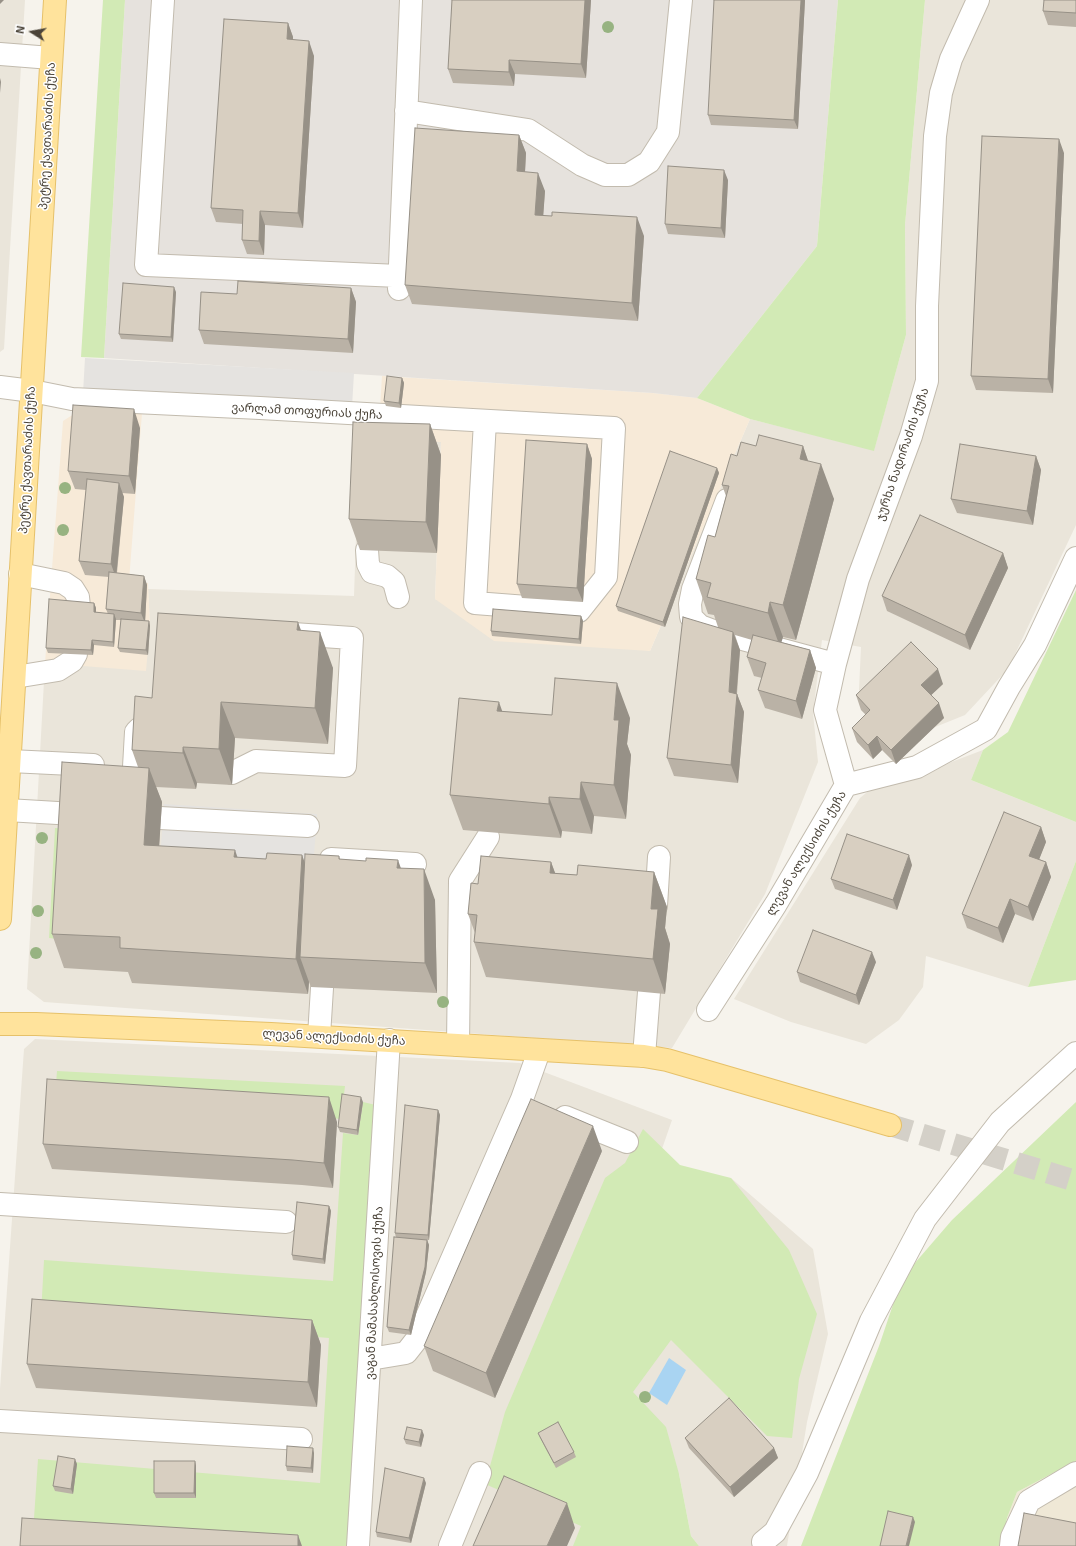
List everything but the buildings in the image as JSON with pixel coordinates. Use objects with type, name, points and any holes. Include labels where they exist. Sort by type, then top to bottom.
[{"type":"main road","name":"პეტრე ქავთარაძის ქუჩა","points":[[0,919],[55,0]]},
{"type":"main road","name":"ლევან ალექსიძის ქუჩა","points":[[0,1024],[36,1024],[319,1036],[539,1051],[644,1056],[668,1060],[890,1125]]},
{"type":"street","points":[[163,0],[146,265],[399,283],[411,0]]},
{"type":"street","points":[[406,112],[528,130],[582,165],[605,175],[628,175],[649,162],[668,132],[681,0]]},
{"type":"street","name":"ჯურხა ნადირაძის ქუჩა","points":[[846,785],[825,710],[835,664],[858,579],[910,436],[927,381],[927,306],[935,136],[940,93],[951,59],[978,0]]},
{"type":"street","points":[[0,54],[51,58]]},
{"type":"street","name":"ვარლამ თოფურიას ქუჩა","points":[[0,387],[32,391],[72,399],[371,414],[614,428],[606,577],[579,611],[475,603],[485,421]]},
{"type":"street","points":[[370,437],[371,414]]},
{"type":"street","points":[[727,500],[693,589],[690,604],[691,617],[700,626],[716,632],[835,664]]},
{"type":"street","points":[[367,550],[368,564],[372,572],[387,576],[394,582],[398,597]]},
{"type":"street","name":"ლევან ალექსიძის ქუჩა","points":[[708,1010],[776,904],[846,785],[917,768],[986,729],[1009,687],[1035,645],[1076,558]]},
{"type":"street","points":[[20,574],[64,583],[73,589],[78,597],[80,607]]},
{"type":"street","points":[[232,773],[256,761],[345,766],[352,638],[273,633]]},
{"type":"street","points":[[14,677],[58,670],[72,661],[76,654]]},
{"type":"street","points":[[10,761],[140,767],[142,746],[136,732],[150,716]]},
{"type":"street","points":[[6,810],[74,814]]},
{"type":"street","points":[[160,818],[308,826]]},
{"type":"street","points":[[458,1045],[460,881],[488,837]]},
{"type":"street","points":[[656,906],[659,857]]},
{"type":"street","points":[[330,886],[331,859],[415,864]]},
{"type":"street","points":[[319,1036],[322,988]]},
{"type":"street","points":[[644,1056],[649,992]]},
{"type":"street","name":"ვაგან მამასახლისოვის ქუჩა","points":[[358,1546],[389,1040]]},
{"type":"street","points":[[370,1359],[406,1353],[417,1339],[522,1099],[539,1051]]},
{"type":"street","points":[[763,1542],[775,1532],[807,1473],[871,1321],[925,1219],[1000,1122],[1076,1053]]},
{"type":"street","points":[[522,1099],[627,1142]]},
{"type":"street","points":[[0,1204],[286,1222]]},
{"type":"street","points":[[0,1421],[301,1439]]},
{"type":"street","points":[[450,1546],[480,1473]]},
{"type":"street","points":[[1011,1546],[1012,1537],[1029,1501],[1076,1473]]},
{"type":"shaded area","points":[[0,0],[25,0],[4,349],[0,352]]},
{"type":"shaded area","points":[[125,0],[838,0],[817,246],[697,398],[653,393],[104,358]]},
{"type":"shaded area","points":[[925,0],[1076,0],[1076,525],[1008,669],[965,715],[903,740],[876,733],[859,690],[861,647],[822,640],[813,713],[818,762],[765,894],[672,1048],[44,1002],[27,989],[45,663],[150,626],[148,589],[354,596],[360,418],[378,440],[441,442],[435,599],[650,651],[750,419],[874,450],[906,335],[905,225]]},
{"type":"shaded area","points":[[85,358],[354,373],[352,407],[83,393]]},
{"type":"shaded area","points":[[382,376],[653,393],[697,398],[750,419],[650,651],[494,641],[435,599],[441,442],[378,440]]},
{"type":"shaded area","points":[[77,412],[142,413],[129,581],[148,583],[150,626],[146,671],[45,663],[63,421]]},
{"type":"shaded area","points":[[983,750],[971,780],[1076,822],[1076,861],[1028,987],[926,956],[923,987],[899,1020],[866,1044],[791,1022],[734,999],[860,798],[878,783],[933,769]]},
{"type":"shaded area","points":[[164,804],[317,814],[312,883],[159,873]]},
{"type":"shaded area","points":[[35,1039],[520,1063],[672,1120],[663,1146],[561,1380],[615,1418],[731,1178],[813,1249],[828,1334],[807,1422],[787,1546],[699,1546],[691,1536],[679,1474],[590,1546],[0,1546],[0,1389],[24,1049]]},
{"type":"shaded area","points":[[1076,1461],[1076,1546],[1002,1546],[1007,1518],[1017,1492]]},
{"type":"green space","points":[[103,0],[125,0],[104,358],[81,357]]},
{"type":"green space","points":[[838,0],[925,0],[905,225],[906,335],[874,451],[750,419],[697,398],[817,246]]},
{"type":"green space","points":[[1076,590],[1076,822],[971,780],[983,750],[1008,732]]},
{"type":"green space","points":[[55,828],[73,829],[66,940],[49,938]]},
{"type":"green space","points":[[1076,861],[1076,980],[1028,987]]},
{"type":"green space","points":[[57,1071],[345,1086],[341,1119],[55,1098]]},
{"type":"green space","points":[[363,1102],[380,1106],[353,1546],[218,1546],[33,1533],[38,1459],[320,1483],[329,1338],[41,1314],[44,1260],[333,1281],[343,1133],[358,1135]]},
{"type":"green space","points":[[1076,1102],[1076,1461],[1017,1492],[1007,1518],[1002,1546],[801,1546],[879,1346],[902,1278],[952,1220]]},
{"type":"green space","points":[[643,1129],[680,1165],[731,1178],[789,1250],[817,1314],[799,1379],[792,1438],[767,1436],[671,1340],[633,1392],[666,1427],[679,1474],[691,1536],[699,1546],[573,1546],[581,1526],[485,1484],[505,1412],[605,1178],[625,1163]]},
{"type":"water","points":[[669,1358],[686,1370],[667,1405],[649,1393]]},
{"type":"tunnel","points":[[890,1125],[1076,1181]]}]
